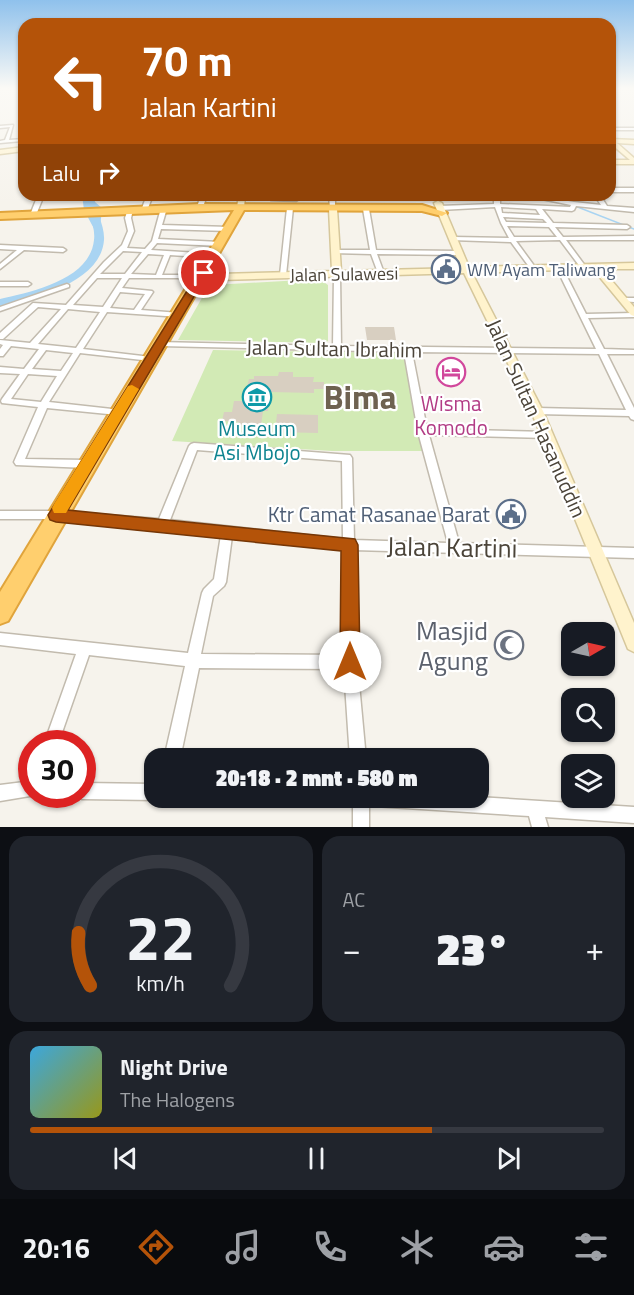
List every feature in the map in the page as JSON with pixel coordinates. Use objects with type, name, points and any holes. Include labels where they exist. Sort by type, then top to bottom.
[{"type":"highway","points":[[1,217],[200,207],[241,201],[290,208],[333,209],[422,208],[439,205]]},
{"type":"highway","points":[[0,613],[118,412],[180,315],[229,229],[241,201]]},
{"type":"street","points":[[7,141],[12,128]]},
{"type":"street","points":[[616,129],[634,129]]},
{"type":"street","points":[[3,135],[10,134]]},
{"type":"street","points":[[0,142],[18,140]]},
{"type":"street","points":[[616,141],[634,142]]},
{"type":"street","points":[[616,145],[634,161]]},
{"type":"street","points":[[0,152],[18,150]]},
{"type":"street","points":[[616,162],[634,161]]},
{"type":"street","points":[[616,190],[634,190]]},
{"type":"street","points":[[33,215],[39,201]]},
{"type":"street","points":[[145,208],[148,201]]},
{"type":"street","points":[[200,207],[202,201]]},
{"type":"street","points":[[332,201],[337,275],[337,348]]},
{"type":"street","points":[[498,201],[501,215],[532,267]]},
{"type":"street","points":[[551,201],[573,206]]},
{"type":"street","points":[[601,201],[606,208]]},
{"type":"street","points":[[439,205],[573,206],[634,210]]},
{"type":"street","name":"Jalan Sultan Hasanuddin","points":[[439,205],[458,253],[537,411],[634,643]]},
{"type":"street","points":[[537,207],[583,267]]},
{"type":"street","points":[[87,464],[18,462],[44,404],[127,276],[155,241],[164,208]]},
{"type":"street","points":[[283,275],[290,208]]},
{"type":"street","points":[[366,209],[373,252],[381,273]]},
{"type":"street","points":[[32,346],[121,249],[130,234],[130,210]]},
{"type":"street","points":[[501,215],[545,217]]},
{"type":"street","points":[[506,224],[627,227]]},
{"type":"street","points":[[159,227],[229,229]]},
{"type":"street","points":[[453,239],[634,238]]},
{"type":"street","points":[[155,241],[217,250]]},
{"type":"street","points":[[0,247],[63,250]]},
{"type":"street","points":[[0,267],[23,248]]},
{"type":"street","points":[[121,249],[168,253],[217,250]]},
{"type":"street","points":[[335,252],[458,253]]},
{"type":"street","points":[[158,277],[168,253]]},
{"type":"street","name":"Jalan Sulawesi","points":[[201,277],[634,266]]},
{"type":"street","points":[[537,411],[634,415],[559,267]]},
{"type":"street","points":[[595,267],[634,314]]},
{"type":"street","points":[[96,276],[201,277]]},
{"type":"street","points":[[0,284],[28,284]]},
{"type":"street","points":[[0,309],[67,286]]},
{"type":"street","points":[[118,290],[150,292],[136,312]]},
{"type":"street","points":[[623,300],[634,300]]},
{"type":"street","points":[[0,337],[36,305],[180,315]]},
{"type":"street","points":[[585,316],[634,314]]},
{"type":"street","points":[[0,354],[4,343],[151,359]]},
{"type":"street","name":"Jalan Sultan Ibrahim","points":[[161,345],[634,352]]},
{"type":"street","points":[[44,347],[5,401],[118,412]]},
{"type":"street","points":[[408,350],[423,432],[454,546]]},
{"type":"street","points":[[0,370],[63,374]]},
{"type":"street","points":[[423,432],[547,435]]},
{"type":"street","points":[[163,524],[194,446],[347,458],[350,662],[357,748]]},
{"type":"street","name":"Jalan Kartini","points":[[0,515],[56,515],[163,524],[349,545],[597,550],[634,553]]},
{"type":"street","points":[[175,748],[208,593],[220,582],[227,531]]},
{"type":"street","points":[[0,639],[195,661],[350,662]]},
{"type":"street","points":[[56,730],[84,650]]},
{"type":"street","points":[[0,792],[18,791]]},
{"type":"street","points":[[96,791],[144,792]]},
{"type":"street","points":[[489,805],[634,815]]},
{"type":"street","points":[[361,808],[361,827]]},
{"type":"street","points":[[535,808],[540,827]]},
{"type":"green space","points":[[319,279],[328,285],[328,341],[324,343],[178,340],[207,289],[213,285]]},
{"type":"green space","points":[[213,350],[405,353],[425,451],[332,451],[172,441]]},
{"type":"water","points":[[83,201],[95,201],[102,208],[99,238],[84,210]]},
{"type":"building","points":[[365,327],[394,327],[396,340],[367,340]]},
{"type":"building","name":"Museum Asi Mbojo","points":[[279,372],[293,372],[293,377],[314,377],[313,382],[324,382],[324,389],[314,389],[314,393],[270,392],[268,411],[263,411],[261,426],[237,425],[238,422],[222,421],[224,412],[232,412],[234,401],[250,401],[252,387],[247,387],[249,379],[254,379],[254,376],[278,376]]},
{"type":"building","name":"Museum Asi Mbojo","points":[[277,414],[318,415],[318,433],[275,432]]},
{"type":"waterway","points":[[0,303],[60,284],[88,265],[96,254],[99,240],[89,201]]},
{"type":"waterway","points":[[550,201],[575,206],[634,229]]},
{"type":"slow traffic","points":[[60,508],[132,389]]},
{"type":"place","name":"WM Ayam Taliwang","points":[[446,269]]},
{"type":"place","name":"Wisma Komodo","points":[[451,372]]},
{"type":"place","name":"Museum Asi Mbojo","points":[[257,397]]},
{"type":"place","name":"Ktr Camat Rasanae Barat","points":[[511,514]]},
{"type":"place","name":"Masjid Agung","points":[[509,645]]},
{"type":"district","name":"Bima","points":[[360,397]]},
{"type":"route","points":[[204,273],[56,515],[163,524],[349,545],[350,662]]}]
